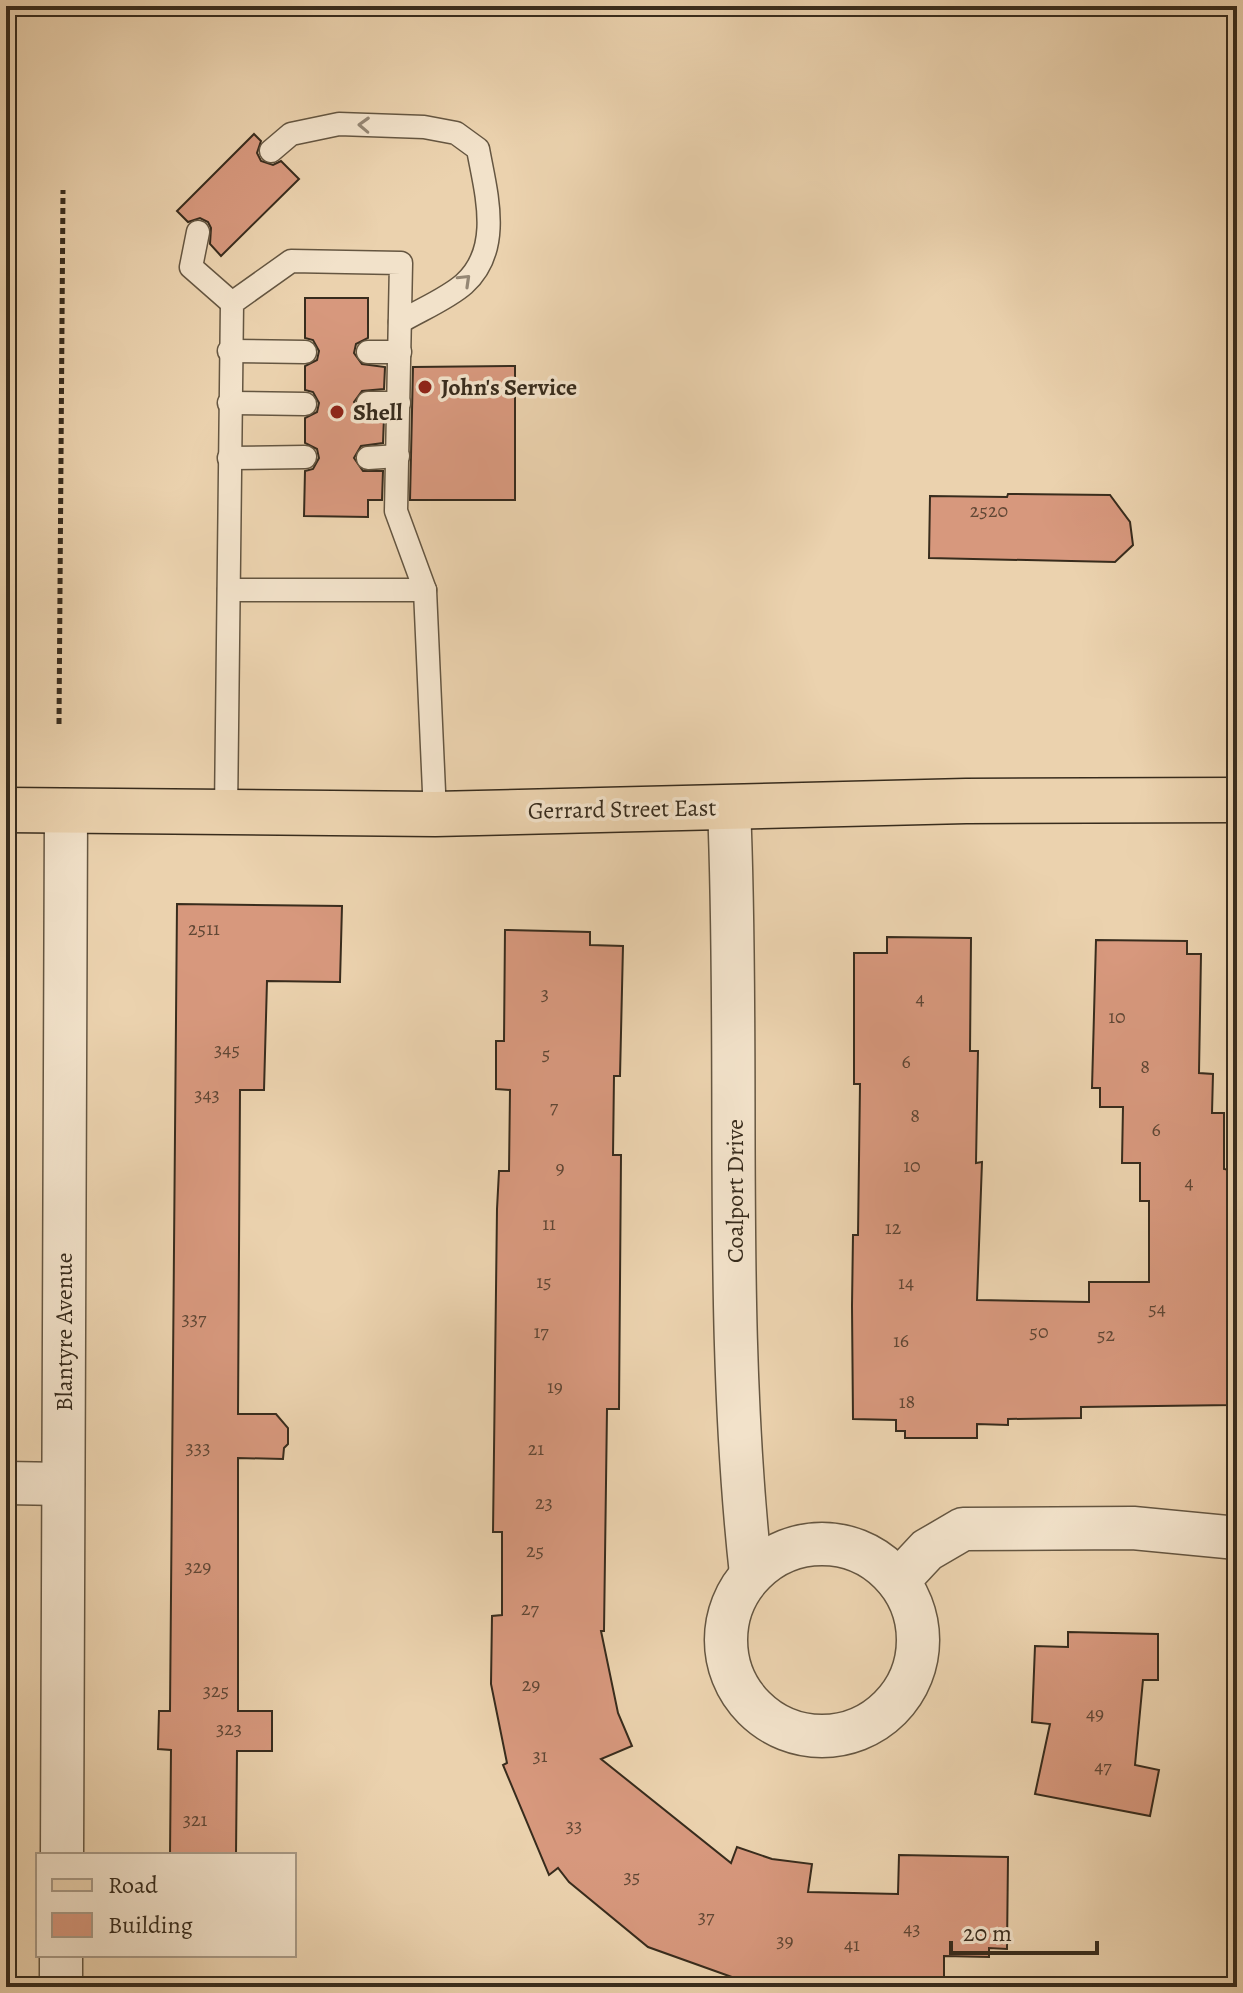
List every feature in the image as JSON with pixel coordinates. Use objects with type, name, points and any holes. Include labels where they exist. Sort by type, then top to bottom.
[{"type":"main road","name":"Gerrard Street East","points":[[6,810],[435,814],[966,801],[1237,800]]},
{"type":"street","name":"Coalport Drive","points":[[729,807],[734,904],[737,1412],[751,1574]]},
{"type":"street","name":"Blantyre Avenue","points":[[62,1853],[66,810]]},
{"type":"street","points":[[6,1483],[63,1484]]},
{"type":"street","points":[[898,1581],[927,1550],[963,1529],[1133,1528],[1237,1538]]},
{"type":"street","points":[[810,1544],[843,1546],[874,1558],[898,1581],[913,1609],[916,1624],[918,1639],[914,1670],[899,1698],[877,1720],[849,1733],[817,1736],[787,1730],[760,1714],[739,1690],[728,1661],[726,1630],[733,1600],[751,1574],[778,1555],[810,1544]]},
{"type":"street","points":[[61,1957],[61,1987]]},
{"type":"lane","points":[[271,151],[291,134],[339,124],[435,129],[456,133],[478,149],[490,216],[484,259],[464,284],[400,322]]},
{"type":"lane","points":[[198,232],[191,267],[232,303]]},
{"type":"lane","points":[[232,303],[291,261],[401,263],[396,511],[425,590],[435,814]]},
{"type":"lane","points":[[226,812],[229,351],[232,303]]},
{"type":"lane","points":[[229,351],[305,352]]},
{"type":"lane","points":[[368,352],[400,352]]},
{"type":"lane","points":[[229,403],[305,404]]},
{"type":"lane","points":[[368,403],[399,403]]},
{"type":"lane","points":[[368,458],[398,456]]},
{"type":"lane","points":[[229,458],[305,457]]},
{"type":"lane","points":[[229,590],[425,590]]},
{"type":"path","points":[[59,724],[63,190]]},
{"type":"building","points":[[254,134],[261,141],[257,153],[261,161],[273,165],[281,161],[299,179],[221,256],[210,244],[211,228],[208,222],[200,218],[188,222],[177,211]]},
{"type":"building","points":[[305,298],[368,298],[368,338],[356,344],[354,353],[362,364],[385,367],[384,389],[362,391],[354,402],[362,415],[384,417],[383,443],[361,446],[354,458],[363,471],[383,471],[382,500],[368,500],[368,517],[304,516],[305,471],[313,469],[319,458],[317,449],[305,443],[305,418],[317,412],[319,403],[313,392],[305,390],[305,366],[317,360],[319,351],[313,340],[305,338]]},
{"type":"building","points":[[515,366],[515,500],[410,500],[413,367]]},
{"type":"building","points":[[1008,494],[1110,495],[1130,522],[1133,545],[1115,562],[929,558],[930,496],[1007,497]]},
{"type":"building","points":[[177,904],[342,906],[340,982],[267,981],[264,1090],[240,1090],[238,1414],[276,1414],[288,1428],[288,1444],[284,1448],[283,1459],[238,1458],[238,1711],[272,1711],[272,1751],[237,1751],[236,1853],[170,1853],[171,1750],[158,1749],[159,1711],[170,1711]]},
{"type":"building","points":[[505,930],[590,932],[590,945],[623,946],[620,1076],[614,1076],[613,1155],[621,1155],[619,1409],[607,1409],[604,1631],[601,1631],[618,1713],[632,1746],[601,1759],[731,1863],[737,1847],[772,1859],[812,1864],[808,1892],[898,1894],[899,1855],[1008,1857],[1007,1949],[989,1948],[989,1957],[944,1956],[944,1987],[786,1987],[743,1981],[648,1947],[569,1882],[558,1868],[549,1875],[503,1765],[507,1763],[491,1684],[492,1616],[502,1615],[502,1532],[493,1532],[497,1209],[499,1171],[509,1171],[510,1090],[496,1089],[496,1041],[504,1041]]},
{"type":"building","points":[[887,937],[971,938],[970,1051],[978,1051],[976,1163],[982,1162],[977,1300],[1089,1302],[1089,1282],[1149,1282],[1149,1201],[1140,1201],[1140,1163],[1122,1163],[1123,1107],[1100,1107],[1100,1088],[1092,1088],[1096,940],[1187,941],[1187,954],[1201,954],[1199,1073],[1213,1074],[1212,1113],[1224,1113],[1224,1169],[1229,1170],[1229,1186],[1237,1186],[1237,1377],[1234,1377],[1233,1405],[1081,1407],[1081,1418],[1008,1419],[1008,1425],[977,1424],[977,1438],[905,1438],[905,1431],[896,1431],[896,1420],[853,1419],[853,1235],[858,1235],[860,1084],[854,1084],[854,953],[887,953]]},
{"type":"building","points":[[1068,1632],[1158,1634],[1158,1680],[1143,1680],[1135,1765],[1159,1770],[1150,1816],[1035,1794],[1050,1724],[1032,1722],[1035,1646],[1068,1647]]},
{"type":"place","name":"John's Service","points":[[425,387]]},
{"type":"place","name":"Shell","points":[[337,412]]}]
